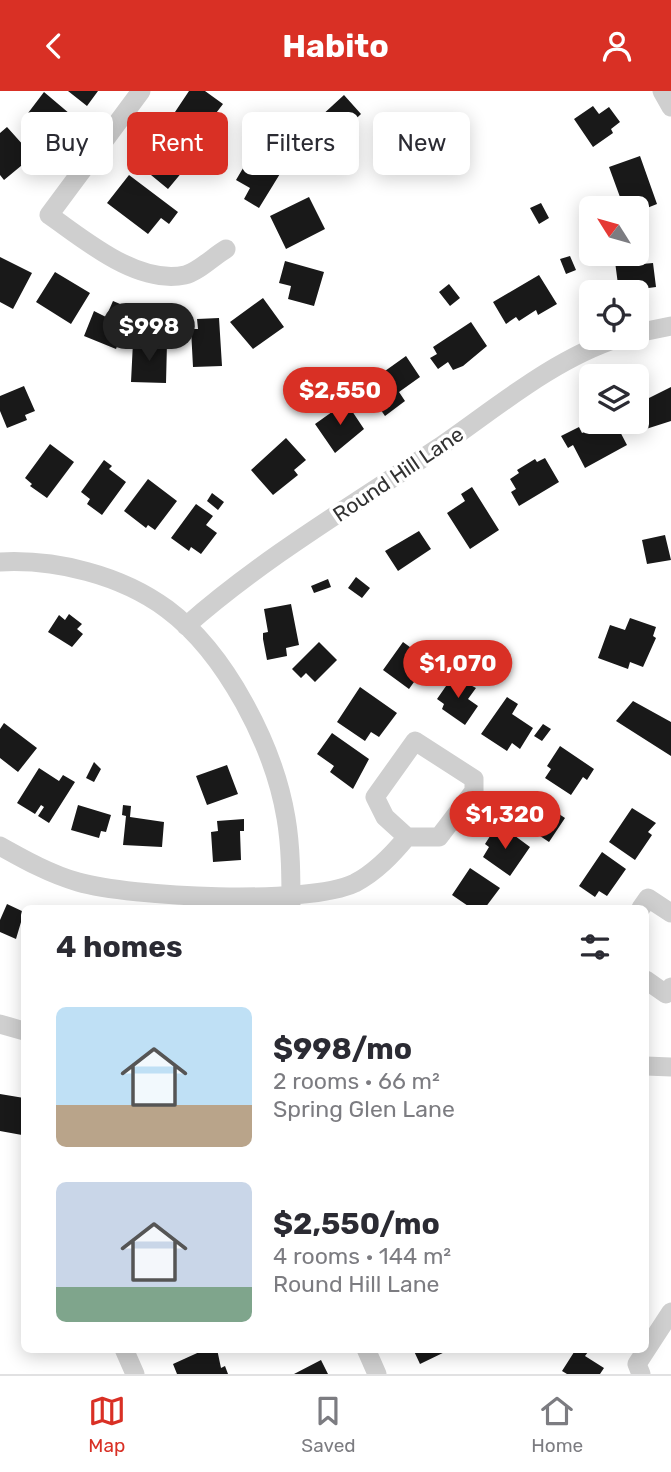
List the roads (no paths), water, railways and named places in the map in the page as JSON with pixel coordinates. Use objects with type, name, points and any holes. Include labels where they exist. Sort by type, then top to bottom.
[{"type":"street","points":[[141,91],[49,215],[112,256],[155,274],[186,275],[226,249]]},
{"type":"street","points":[[662,91],[671,107]]},
{"type":"street","points":[[649,331],[671,326]]},
{"type":"street","name":"Round Hill Lane","points":[[186,626],[298,541],[502,403],[571,359],[592,350]]},
{"type":"street","points":[[0,562],[61,566],[112,580],[149,597],[186,626],[244,701],[271,756],[286,817],[291,901]]},
{"type":"street","points":[[0,846],[50,872],[106,888],[291,901],[353,883],[384,862],[407,837],[439,837],[474,791],[474,779],[415,741],[375,797],[385,817],[407,837]]},
{"type":"street","points":[[642,905],[648,898],[671,913]]},
{"type":"street","points":[[649,982],[666,994],[671,987]]},
{"type":"street","points":[[0,1024],[21,1030]]},
{"type":"street","points":[[649,1066],[671,1067]]},
{"type":"street","points":[[652,1325],[671,1313]]},
{"type":"street","points":[[126,1353],[135,1374]]},
{"type":"street","points":[[368,1353],[377,1374]]},
{"type":"street","points":[[641,1353],[637,1364],[641,1374]]}]
